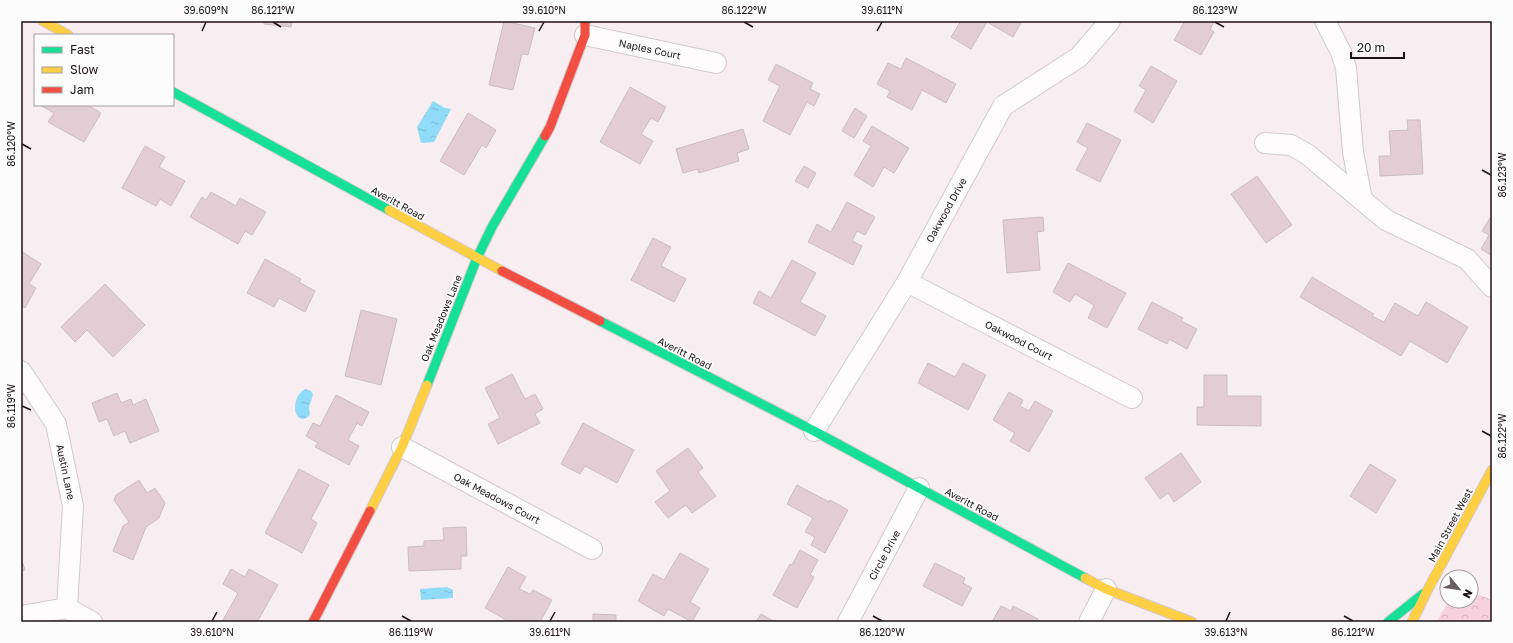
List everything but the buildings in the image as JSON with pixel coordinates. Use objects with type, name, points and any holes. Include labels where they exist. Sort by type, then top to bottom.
[{"type":"street","points":[[43,21],[66,34]]},
{"type":"street","name":"Oakwood Drive","points":[[814,431],[906,282],[1002,106],[1079,57],[1110,21]]},
{"type":"street","points":[[1325,21],[1341,52],[1346,68],[1353,152],[1362,200]]},
{"type":"street","name":"Naples Court","points":[[585,28],[716,63]]},
{"type":"street","name":"Oak Meadows Lane","points":[[313,622],[402,447],[477,258],[492,228],[550,127],[585,28]]},
{"type":"street","name":"Averitt Road","points":[[174,93],[477,258],[814,431],[1106,589],[1192,622]]},
{"type":"street","points":[[1265,143],[1291,145],[1307,154],[1345,188],[1362,200],[1370,209],[1386,220],[1467,259],[1492,287]]},
{"type":"street","name":"Oakwood Court","points":[[906,282],[1132,398]]},
{"type":"street","name":"Austin Lane","points":[[21,371],[56,424],[73,506],[66,608]]},
{"type":"street","name":"Oak Meadows Court","points":[[402,447],[592,549]]},
{"type":"street","name":"Main Street West","points":[[1412,622],[1492,470]]},
{"type":"street","name":"Circle Drive","points":[[848,622],[919,488]]},
{"type":"street","points":[[1089,622],[1106,589]]},
{"type":"street","name":"Main Street West","points":[[1388,622],[1427,591]]},
{"type":"street","points":[[21,616],[66,608],[92,622]]},
{"type":"green space","points":[[1479,594],[1492,600],[1492,622],[1436,622],[1444,609],[1479,609]]},
{"type":"water","points":[[433,101],[445,108],[451,109],[434,142],[421,143],[417,127]]},
{"type":"water","points":[[305,389],[311,391],[313,394],[309,406],[309,416],[304,419],[297,415],[295,405],[300,393]]},
{"type":"water","points":[[447,587],[453,590],[453,598],[421,600],[420,589]]},
{"type":"traffic: fast","points":[[174,93],[389,210]]},
{"type":"traffic: fast","points":[[427,385],[477,258],[492,227],[545,136]]},
{"type":"traffic: fast","points":[[600,321],[814,431],[1085,578]]},
{"type":"traffic: fast","points":[[1388,622],[1423,594]]},
{"type":"traffic: slow","points":[[43,21],[66,34]]},
{"type":"traffic: slow","points":[[389,210],[502,271]]},
{"type":"traffic: slow","points":[[370,511],[402,447],[427,385]]},
{"type":"traffic: slow","points":[[1412,622],[1492,470]]},
{"type":"traffic: slow","points":[[1085,578],[1106,589],[1192,622]]},
{"type":"traffic: jam","points":[[545,136],[550,127],[585,35],[585,21]]},
{"type":"traffic: jam","points":[[502,271],[600,321]]},
{"type":"traffic: jam","points":[[313,622],[370,511]]}]
